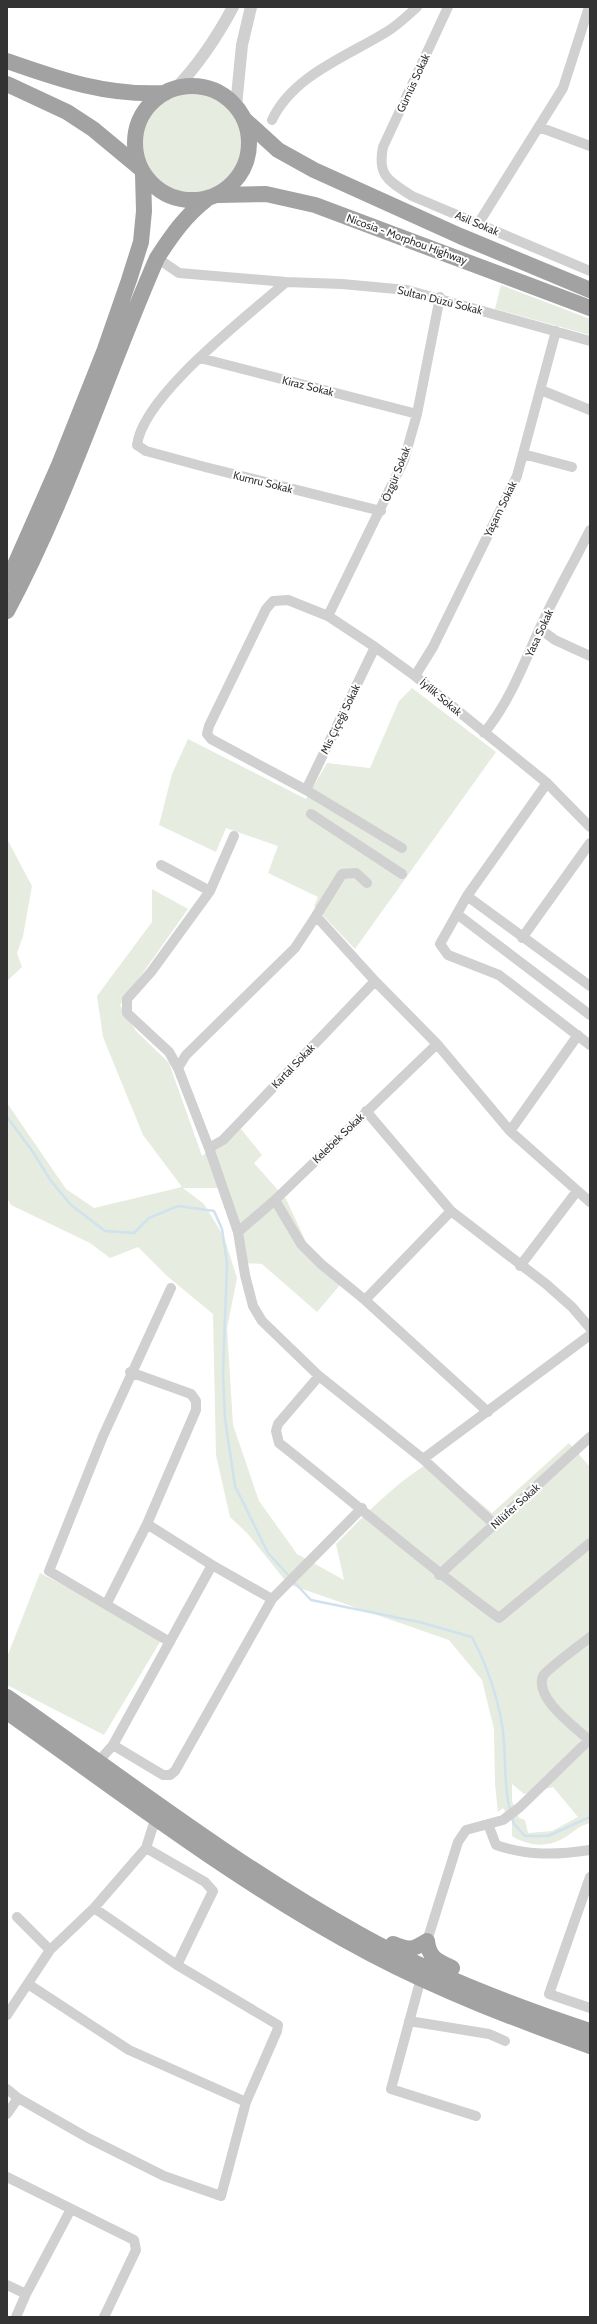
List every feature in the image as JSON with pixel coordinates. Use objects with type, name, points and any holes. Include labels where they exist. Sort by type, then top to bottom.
[{"type":"highway","points":[[7,61],[70,83],[101,90],[126,93],[171,90],[193,86],[209,88],[224,95],[236,106],[245,120],[249,134],[250,150],[246,164],[239,178],[192,210],[178,225],[157,258],[61,494],[26,575],[7,611]]},
{"type":"highway","points":[[7,84],[68,112],[93,129],[142,171],[153,185],[172,197],[193,201],[213,197]]},
{"type":"highway","points":[[7,583],[60,465],[104,352],[129,280],[141,242],[144,211],[142,171],[135,144],[138,126],[146,109],[171,90]]},
{"type":"highway","name":"Nicosia - Morphou Highway","points":[[245,120],[278,150],[314,170],[460,236],[590,290]]},
{"type":"highway","name":"Nicosia - Morphou Highway","points":[[213,197],[266,194],[315,205],[590,308]]},
{"type":"highway","points":[[7,1697],[99,1761],[212,1844],[359,1934],[430,1970],[544,2016],[590,2031]]},
{"type":"highway","points":[[7,1712],[244,1879],[371,1954],[421,1978],[504,2014],[590,2046]]},
{"type":"highway","points":[[212,1844],[392,1944],[408,1950],[414,1949],[427,1940],[428,1952],[434,1960],[520,1999],[590,2026]]},
{"type":"street","points":[[171,90],[194,69],[216,40],[233,7]]},
{"type":"street","points":[[236,106],[242,45],[251,7]]},
{"type":"street","points":[[272,120],[282,102],[299,84],[390,30],[417,7]]},
{"type":"street","name":"Gümüs Sokak","points":[[380,159],[383,147],[448,7]]},
{"type":"street","points":[[478,224],[563,88],[589,7]]},
{"type":"street","points":[[538,127],[590,146]]},
{"type":"street","name":"Asil Sokak","points":[[380,159],[381,171],[393,184],[412,196],[590,271]]},
{"type":"street","name":"Sultan Düzü Sokak","points":[[157,258],[179,273],[407,290],[440,297],[590,341]]},
{"type":"street","points":[[200,358],[286,282]]},
{"type":"street","name":"Özgür Sokak","points":[[328,616],[381,511],[404,460],[417,414],[440,297]]},
{"type":"street","name":"Yaşam Sokak","points":[[415,676],[433,647],[517,476],[556,331]]},
{"type":"street","name":"Kiraz Sokak","points":[[200,358],[417,414]]},
{"type":"street","name":"Kumru Sokak","points":[[200,358],[166,391],[138,433],[137,444],[146,451],[381,511]]},
{"type":"street","points":[[541,390],[590,410]]},
{"type":"street","points":[[523,454],[572,467]]},
{"type":"street","name":"Yasa Sokak","points":[[484,733],[496,718],[518,679],[540,629],[586,548],[590,530]]},
{"type":"street","name":"İyilik Sokak","points":[[306,790],[210,739],[207,734],[266,609],[273,601],[288,600],[328,616],[375,647],[415,676],[548,783],[590,827]]},
{"type":"street","points":[[540,629],[555,640],[590,656]]},
{"type":"street","name":"Mis Çiçeği Sokak","points":[[306,790],[375,647]]},
{"type":"street","points":[[548,783],[467,896],[440,944],[448,954],[499,975],[590,1045]]},
{"type":"street","points":[[306,790],[402,848]]},
{"type":"street","points":[[311,814],[402,874]]},
{"type":"street","points":[[234,836],[210,891],[151,972],[127,999],[127,1013],[170,1052],[178,1068],[209,1148],[238,1232],[245,1275],[253,1306],[262,1321],[319,1376],[423,1459],[494,1524]]},
{"type":"street","points":[[522,938],[590,843]]},
{"type":"street","points":[[161,865],[210,891]]},
{"type":"street","points":[[178,1068],[186,1055],[295,948],[342,874],[356,873],[367,882]]},
{"type":"street","points":[[467,896],[522,938],[590,986]]},
{"type":"street","points":[[457,914],[590,1015]]},
{"type":"street","points":[[316,916],[375,981],[437,1044],[510,1131],[590,1202]]},
{"type":"street","name":"Kartal Sokak","points":[[209,1148],[223,1140],[375,981]]},
{"type":"street","points":[[510,1131],[578,1035]]},
{"type":"street","name":"Kelebek Sokak","points":[[238,1232],[275,1200],[437,1044]]},
{"type":"street","points":[[366,1111],[451,1211],[520,1266],[546,1284],[572,1307],[590,1328]]},
{"type":"street","points":[[520,1266],[577,1191]]},
{"type":"street","points":[[275,1200],[301,1244],[321,1264],[365,1300],[488,1412]]},
{"type":"street","points":[[365,1300],[451,1211]]},
{"type":"street","points":[[170,1642],[107,1603],[49,1571],[130,1372],[171,1288]]},
{"type":"street","points":[[423,1459],[590,1335]]},
{"type":"street","points":[[107,1603],[147,1524],[196,1410],[196,1401],[191,1394],[130,1372]]},
{"type":"street","points":[[319,1376],[278,1424],[276,1431],[279,1443],[362,1508],[440,1575],[499,1618],[590,1543]]},
{"type":"street","name":"Nilüfer Sokak","points":[[440,1575],[590,1437]]},
{"type":"street","points":[[113,1745],[163,1775],[170,1775],[175,1771],[274,1596],[362,1508]]},
{"type":"street","points":[[147,1524],[212,1565],[274,1596]]},
{"type":"street","points":[[99,1761],[113,1745],[212,1565]]},
{"type":"street","points":[[427,1940],[458,1842],[466,1830],[502,1820],[520,1807],[590,1739],[548,1702],[541,1688],[543,1676],[590,1637]]},
{"type":"street","points":[[7,2015],[50,1950],[94,1908],[146,1848],[153,1826],[157,1819]]},
{"type":"street","points":[[488,1824],[496,1844],[515,1852],[565,1854],[590,1850]]},
{"type":"street","points":[[146,1848],[205,1882],[214,1892],[177,1965]]},
{"type":"street","points":[[590,1877],[549,1994],[590,2008]]},
{"type":"street","points":[[7,2089],[18,2098],[88,2138],[164,2176],[220,2197],[246,2102],[277,2031],[278,2024],[177,1965],[94,1908]]},
{"type":"street","points":[[17,1917],[50,1950]]},
{"type":"street","points":[[421,1978],[391,2089],[476,2116]]},
{"type":"street","points":[[28,1984],[129,2050],[246,2102]]},
{"type":"street","points":[[409,2021],[489,2034],[505,2041]]},
{"type":"street","points":[[7,2114],[18,2098]]},
{"type":"street","points":[[7,2177],[129,2237],[136,2245],[136,2250],[104,2317]]},
{"type":"street","points":[[16,2317],[26,2294],[71,2209]]},
{"type":"street","points":[[7,2285],[26,2294]]},
{"type":"shaded area","points":[[192,92],[212,96],[220,100],[228,107],[235,115],[239,123],[243,143],[239,163],[235,171],[228,179],[220,186],[212,190],[192,194],[172,190],[164,186],[156,179],[149,171],[145,163],[141,143],[145,123],[149,115],[156,107],[164,100],[172,96]]},
{"type":"shaded area","points":[[501,285],[590,319],[590,335],[495,309]]},
{"type":"shaded area","points":[[412,688],[496,752],[355,949],[314,906],[318,897],[268,873],[278,846],[226,828],[216,852],[159,825],[172,774],[188,739],[306,799],[327,763],[370,768],[399,701]]},
{"type":"shaded area","points":[[7,839],[32,886],[23,936],[17,953],[22,967],[7,981]]},
{"type":"shaded area","points":[[152,889],[188,909],[120,1005],[136,1031],[169,1063],[202,1156],[241,1129],[262,1155],[254,1163],[286,1199],[307,1244],[345,1279],[317,1312],[262,1264],[245,1263],[220,1188],[183,1188],[204,1204],[224,1237],[237,1278],[227,1328],[233,1425],[259,1501],[297,1554],[344,1580],[336,1544],[393,1489],[431,1462],[492,1513],[569,1443],[590,1467],[590,1823],[581,1826],[560,1840],[541,1845],[523,1842],[512,1836],[512,1822],[503,1808],[498,1812],[495,1784],[494,1729],[482,1680],[449,1640],[288,1584],[248,1534],[230,1517],[216,1455],[213,1314],[167,1276],[138,1247],[110,1258],[90,1243],[11,1205],[7,1198],[7,1103],[66,1189],[94,1208],[182,1187],[143,1135],[103,1037],[97,996],[152,922]],"holes":[[[512,1784],[524,1794],[553,1787],[578,1817],[552,1831],[528,1833],[525,1820],[519,1818],[512,1801]]]},
{"type":"shaded area","points":[[40,1573],[163,1637],[104,1735],[7,1685],[7,1657]]},
{"type":"waterway","points":[[7,1117],[33,1152],[51,1181],[71,1205],[105,1231],[134,1233],[149,1218],[178,1206],[214,1211],[222,1229],[227,1263],[223,1374],[225,1419],[235,1486],[268,1553],[290,1577]]},
{"type":"waterway","points":[[293,1581],[311,1600],[419,1622],[472,1637],[489,1674],[497,1702],[503,1730],[507,1793],[510,1810]]},
{"type":"waterway","points":[[512,1817],[514,1824],[525,1836],[548,1836],[590,1817]]}]
